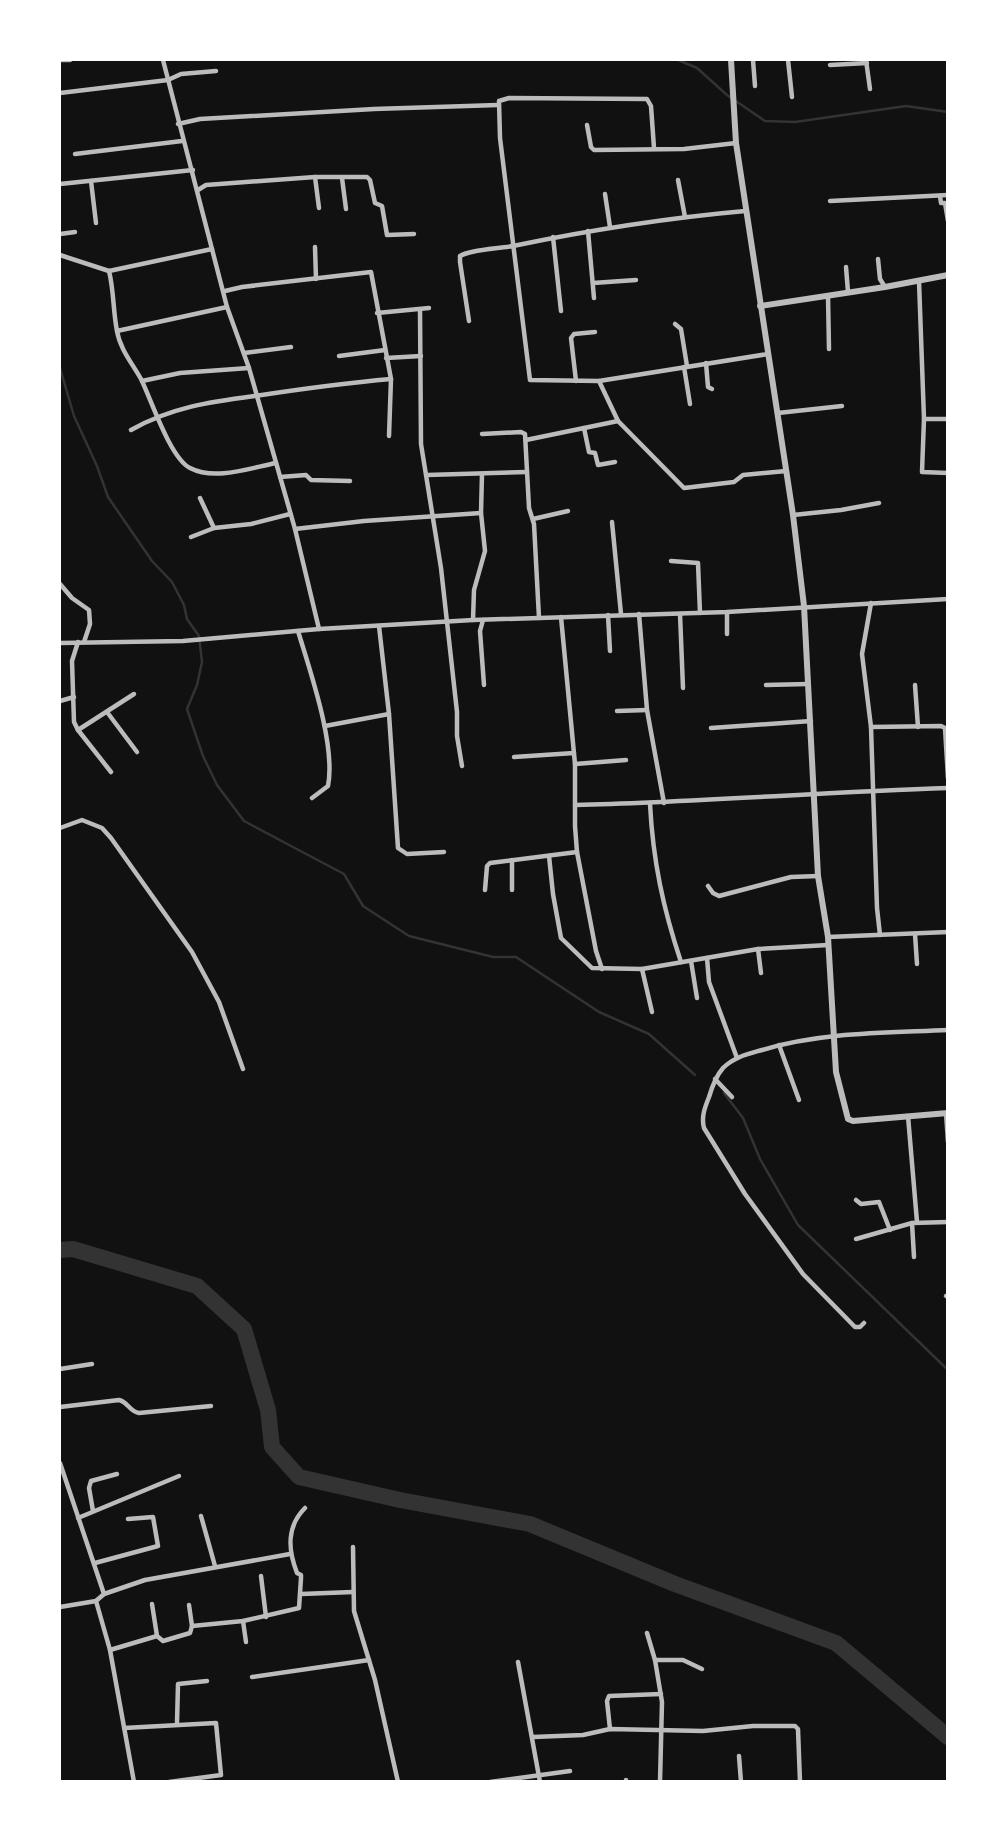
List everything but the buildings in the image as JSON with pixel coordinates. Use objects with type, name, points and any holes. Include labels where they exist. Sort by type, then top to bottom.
[{"type":"street","points":[[60,60],[70,60]]},
{"type":"street","points":[[163,60],[227,307],[249,368],[295,529],[319,629]]},
{"type":"street","points":[[731,60],[732,109],[745,211],[778,413],[804,606],[816,796],[818,876],[828,941],[836,1072],[848,1119],[859,1122],[947,1113],[947,1142]]},
{"type":"street","points":[[753,60],[755,86]]},
{"type":"street","points":[[788,60],[792,97]]},
{"type":"street","points":[[830,65],[867,61],[870,89]]},
{"type":"street","points":[[60,93],[169,80],[181,74],[216,71]]},
{"type":"street","points":[[654,148],[651,106],[647,99],[509,98],[499,101],[500,138],[530,380],[599,381],[768,355]]},
{"type":"street","points":[[178,124],[200,119],[498,105]]},
{"type":"street","points":[[587,125],[593,150],[684,149],[736,143]]},
{"type":"street","points":[[75,154],[182,141]]},
{"type":"street","points":[[60,184],[193,170]]},
{"type":"street","points":[[315,177],[319,208]]},
{"type":"street","points":[[342,178],[346,209]]},
{"type":"street","points":[[198,190],[206,186],[276,179],[370,179],[375,203],[382,206],[387,235],[414,234]]},
{"type":"street","points":[[678,180],[685,217]]},
{"type":"street","points":[[91,181],[96,223]]},
{"type":"street","points":[[604,194],[610,227]]},
{"type":"street","points":[[830,201],[947,195]]},
{"type":"street","points":[[940,196],[947,221]]},
{"type":"street","points":[[469,321],[460,262],[460,256],[464,253],[610,227],[745,211]]},
{"type":"street","points":[[589,231],[594,299]]},
{"type":"street","points":[[60,234],[75,232]]},
{"type":"street","points":[[553,237],[561,311]]},
{"type":"street","points":[[315,247],[316,279]]},
{"type":"street","points":[[60,255],[79,264],[109,271],[212,248]]},
{"type":"street","points":[[877,259],[880,278],[885,287]]},
{"type":"street","points":[[846,267],[848,292]]},
{"type":"street","points":[[109,271],[121,346],[142,380],[156,416],[182,461],[190,468],[217,474],[276,463]]},
{"type":"street","points":[[225,291],[371,272],[391,379],[389,436]]},
{"type":"street","points":[[760,306],[947,275]]},
{"type":"street","points":[[593,284],[636,280]]},
{"type":"street","points":[[919,281],[924,419],[922,472],[947,472]]},
{"type":"street","points":[[828,295],[829,349]]},
{"type":"street","points":[[117,331],[227,307]]},
{"type":"street","points":[[377,313],[429,308]]},
{"type":"street","points":[[420,310],[421,444],[440,568],[462,766]]},
{"type":"street","points":[[674,324],[681,329],[690,404]]},
{"type":"street","points":[[576,380],[571,338],[574,334],[595,332]]},
{"type":"street","points":[[244,353],[291,347]]},
{"type":"street","points":[[339,356],[385,350]]},
{"type":"street","points":[[386,358],[421,356]]},
{"type":"street","points":[[706,363],[708,387],[712,389]]},
{"type":"street","points":[[142,380],[180,373],[249,368]]},
{"type":"street","points":[[131,430],[156,416],[220,400],[324,385],[391,379]]},
{"type":"street","points":[[599,381],[618,421],[684,488],[734,482],[743,475],[786,471]]},
{"type":"street","points":[[778,413],[842,406]]},
{"type":"street","points":[[924,419],[947,419]]},
{"type":"street","points":[[526,440],[618,421]]},
{"type":"street","points":[[584,428],[589,452],[595,453],[598,465],[615,462]]},
{"type":"street","points":[[482,434],[522,432],[526,440],[539,618]]},
{"type":"street","points":[[427,475],[527,472]]},
{"type":"street","points":[[473,620],[473,597],[485,551],[481,513],[482,474]]},
{"type":"street","points":[[280,477],[306,475],[311,480],[350,481]]},
{"type":"street","points":[[200,498],[214,528]]},
{"type":"street","points":[[793,515],[879,503]]},
{"type":"street","points":[[533,519],[568,511]]},
{"type":"street","points":[[295,529],[432,515],[481,513]]},
{"type":"street","points":[[191,537],[214,528],[251,524],[290,514]]},
{"type":"street","points":[[612,522],[621,614]]},
{"type":"street","points":[[671,561],[696,561],[698,564],[700,613]]},
{"type":"street","points":[[60,584],[72,598],[89,610],[90,624],[72,661],[75,722],[78,730],[111,772]]},
{"type":"street","points":[[60,643],[183,641],[319,629],[473,620],[727,612],[947,599]]},
{"type":"street","points":[[872,603],[862,654],[871,727],[880,935]]},
{"type":"street","points":[[727,612],[727,634]]},
{"type":"street","points":[[639,614],[647,710],[664,803]]},
{"type":"street","points":[[680,614],[683,688]]},
{"type":"street","points":[[608,615],[610,651]]},
{"type":"street","points":[[561,617],[575,764],[577,852],[596,951],[602,969]]},
{"type":"street","points":[[483,620],[480,631],[484,685]]},
{"type":"street","points":[[379,626],[389,714],[398,848],[407,854],[444,852]]},
{"type":"street","points":[[298,631],[325,726],[329,783],[312,798]]},
{"type":"street","points":[[766,685],[808,684]]},
{"type":"street","points":[[915,685],[918,727]]},
{"type":"street","points":[[78,730],[134,694]]},
{"type":"street","points":[[60,701],[74,697]]},
{"type":"street","points":[[617,711],[647,710]]},
{"type":"street","points":[[107,712],[137,752]]},
{"type":"street","points":[[325,726],[389,714]]},
{"type":"street","points":[[711,728],[812,721]]},
{"type":"street","points":[[871,727],[946,728],[947,777]]},
{"type":"street","points":[[514,757],[574,753]]},
{"type":"street","points":[[575,764],[626,760]]},
{"type":"street","points":[[575,805],[650,804],[947,788]]},
{"type":"street","points":[[650,804],[657,875],[665,912],[681,962]]},
{"type":"street","points":[[60,828],[82,820],[102,828],[111,838],[153,895],[205,974],[219,1002],[243,1069]]},
{"type":"street","points":[[485,890],[489,864],[577,852]]},
{"type":"street","points":[[550,856],[553,894],[562,938],[587,965],[602,969],[642,970],[758,949],[880,935],[947,932]]},
{"type":"street","points":[[512,860],[512,890]]},
{"type":"street","points":[[708,886],[713,894],[719,895],[791,877],[818,876]]},
{"type":"street","points":[[915,934],[917,964]]},
{"type":"street","points":[[758,949],[761,973]]},
{"type":"street","points":[[707,958],[709,982],[737,1058]]},
{"type":"street","points":[[691,961],[697,998]]},
{"type":"street","points":[[642,970],[652,1012]]},
{"type":"street","points":[[864,1324],[855,1327],[820,1294],[777,1239],[704,1128],[702,1122],[705,1108],[715,1079],[723,1068],[737,1058],[779,1045],[833,1035],[947,1030]]},
{"type":"street","points":[[779,1045],[799,1100]]},
{"type":"street","points":[[715,1079],[732,1097]]},
{"type":"street","points":[[908,1116],[914,1257]]},
{"type":"street","points":[[856,1200],[861,1204],[879,1202],[890,1230]]},
{"type":"street","points":[[856,1239],[914,1222],[947,1222]]},
{"type":"street","points":[[60,1369],[92,1364]]},
{"type":"street","points":[[60,1407],[119,1400],[130,1410],[139,1413],[211,1406]]},
{"type":"street","points":[[60,1463],[104,1594]]},
{"type":"street","points":[[93,1511],[89,1488],[91,1481],[117,1474]]},
{"type":"street","points":[[78,1518],[179,1476]]},
{"type":"street","points":[[192,1626],[243,1621],[299,1608],[301,1574],[297,1573],[290,1554],[291,1530],[296,1518],[305,1508]]},
{"type":"street","points":[[201,1516],[215,1566]]},
{"type":"street","points":[[95,1563],[158,1546],[153,1517],[128,1519]]},
{"type":"street","points":[[353,1547],[353,1592],[357,1623],[369,1660],[398,1782]]},
{"type":"street","points":[[60,1607],[96,1601],[104,1594],[145,1580],[290,1554]]},
{"type":"street","points":[[261,1576],[266,1617]]},
{"type":"street","points":[[301,1594],[353,1592]]},
{"type":"street","points":[[96,1601],[110,1650],[134,1782]]},
{"type":"street","points":[[152,1604],[157,1636],[164,1641],[189,1634],[192,1626],[189,1605]]},
{"type":"street","points":[[243,1621],[246,1642]]},
{"type":"street","points":[[647,1633],[655,1660],[660,1694],[660,1782]]},
{"type":"street","points":[[110,1650],[157,1636]]},
{"type":"street","points":[[253,1677],[369,1660]]},
{"type":"street","points":[[655,1660],[683,1660],[702,1669]]},
{"type":"street","points":[[517,1662],[540,1782]]},
{"type":"street","points":[[177,1723],[177,1685],[207,1681]]},
{"type":"street","points":[[610,1729],[607,1701],[609,1696],[660,1694]]},
{"type":"street","points":[[124,1728],[215,1723],[221,1774],[169,1782]]},
{"type":"street","points":[[533,1738],[583,1735],[610,1729],[708,1731],[753,1726],[796,1726],[800,1782]]},
{"type":"street","points":[[739,1756],[741,1782]]},
{"type":"street","points":[[490,1782],[570,1771]]},
{"type":"waterway","points":[[678,60],[697,68],[727,95],[765,121],[795,122],[906,106],[948,112]]},
{"type":"waterway","points":[[60,368],[74,416],[108,497],[152,561],[172,582],[184,605],[187,619],[199,636],[202,662],[197,685],[187,709],[203,756],[217,785],[244,821],[344,874],[363,906],[409,936],[493,957],[516,957],[599,1012],[649,1034],[695,1075]]},
{"type":"waterway","points":[[724,1093],[743,1118],[760,1159],[798,1225],[948,1370]]},
{"type":"waterway","points":[[60,1250],[73,1249],[197,1286],[244,1329],[268,1410],[272,1447],[299,1477],[400,1500],[530,1524],[675,1584],[836,1643],[948,1737]]}]
